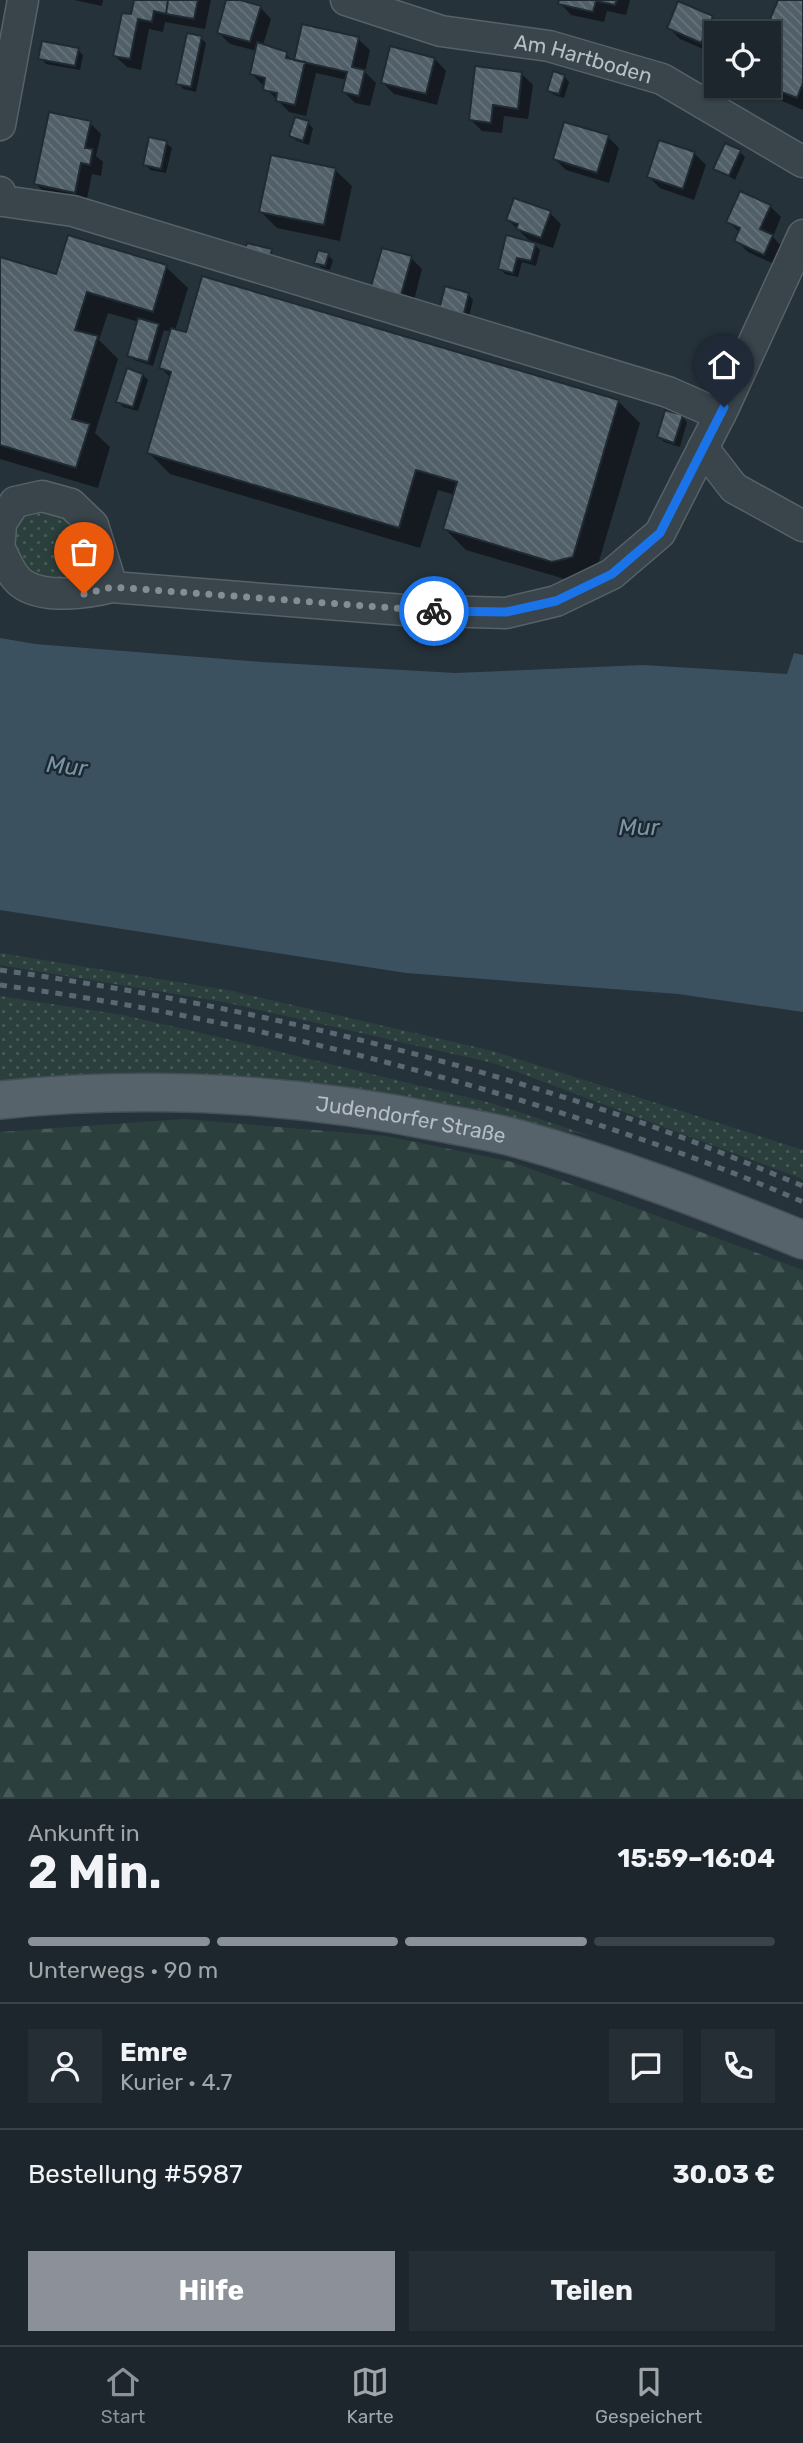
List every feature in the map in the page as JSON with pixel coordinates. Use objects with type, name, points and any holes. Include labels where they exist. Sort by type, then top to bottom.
[{"type":"main road","name":"Judendorfer Straße","points":[[0,1100],[146,1091],[199,1092],[379,1110],[518,1139],[694,1195],[803,1240]]},
{"type":"street","points":[[0,125],[23,0]]},
{"type":"street","name":"Am Hartboden","points":[[346,0],[441,31],[549,46],[662,79],[803,162]]},
{"type":"street","points":[[0,192],[4,201],[73,211],[668,392],[720,415]]},
{"type":"street","points":[[3,562],[24,585],[42,592],[84,594],[112,587],[404,610],[506,612],[556,601],[612,574],[660,533],[720,415],[803,235]]},
{"type":"street","points":[[703,448],[734,488],[803,526]]},
{"type":"street","points":[[0,539],[1,523],[16,502],[42,496],[71,503],[93,525],[112,587]]},
{"type":"green space","points":[[34,508],[61,517],[73,526],[83,547],[85,571],[76,581],[34,576],[15,559],[11,536],[20,516]]},
{"type":"green space","points":[[0,953],[227,990],[493,1051],[803,1150],[803,1179],[493,1063],[224,1002],[0,965]]},
{"type":"green space","points":[[0,996],[123,1015],[227,1039],[491,1103],[591,1136],[487,1116],[0,1087]]},
{"type":"green space","points":[[184,1119],[386,1136],[512,1162],[803,1270],[803,1799],[0,1799],[0,1132]]},
{"type":"water","name":"Mur","points":[[0,638],[35,644],[262,662],[455,673],[643,665],[787,674],[794,653],[803,655],[803,1012],[678,994],[406,973],[0,910]]},
{"type":"building","points":[[134,0],[168,0],[166,14],[154,11],[152,22],[138,19],[130,59],[113,56],[122,13],[131,14]]},
{"type":"building","points":[[168,0],[198,0],[194,19],[166,14]]},
{"type":"building","points":[[226,0],[240,0],[261,6],[250,42],[217,33]]},
{"type":"building","points":[[559,0],[617,0],[615,5],[596,1],[593,12],[558,4]]},
{"type":"building","points":[[778,0],[803,0],[803,83],[797,98],[781,92],[781,21],[769,21]]},
{"type":"building","points":[[678,1],[713,16],[711,21],[704,21],[701,43],[667,28]]},
{"type":"building","points":[[302,24],[359,37],[352,67],[365,70],[359,96],[342,92],[347,72],[294,60]]},
{"type":"building","points":[[187,33],[202,36],[191,87],[176,84]]},
{"type":"building","points":[[42,41],[79,48],[75,66],[38,59]]},
{"type":"building","points":[[257,42],[287,52],[286,58],[305,62],[295,105],[276,101],[277,93],[263,90],[265,78],[250,74]]},
{"type":"building","points":[[390,46],[435,58],[426,94],[381,83]]},
{"type":"building","points":[[475,66],[522,72],[518,109],[493,105],[491,123],[469,120]]},
{"type":"building","points":[[553,71],[565,75],[559,94],[547,91]]},
{"type":"building","points":[[49,112],[91,121],[85,148],[93,149],[90,165],[81,163],[75,193],[34,184]]},
{"type":"building","points":[[295,117],[309,121],[303,141],[289,136]]},
{"type":"building","points":[[564,122],[609,135],[597,173],[553,159]]},
{"type":"building","points":[[149,137],[167,141],[161,169],[143,165]]},
{"type":"building","points":[[659,140],[695,152],[683,189],[647,177]]},
{"type":"building","points":[[725,143],[741,150],[729,176],[713,169]]},
{"type":"building","points":[[271,155],[336,168],[324,225],[259,212]]},
{"type":"building","points":[[740,191],[771,205],[760,229],[773,235],[764,255],[734,241],[740,228],[726,222]]},
{"type":"building","points":[[514,198],[551,211],[541,238],[516,229],[518,224],[506,220]]},
{"type":"building","points":[[68,235],[167,265],[153,312],[87,292],[75,330],[98,336],[72,419],[90,424],[76,468],[0,445],[0,257],[56,274]]},
{"type":"building","points":[[506,235],[536,243],[531,261],[517,258],[513,273],[498,269]]},
{"type":"building","points":[[247,243],[272,249],[269,263],[243,256]]},
{"type":"building","points":[[382,248],[412,256],[399,302],[369,293]]},
{"type":"building","points":[[318,250],[329,253],[325,266],[314,263]]},
{"type":"building","points":[[202,276],[619,400],[573,557],[552,562],[443,529],[457,482],[416,470],[399,528],[147,453],[171,372],[159,368],[171,328],[186,332]]},
{"type":"building","points":[[445,286],[469,293],[463,317],[439,310]]},
{"type":"building","points":[[138,318],[159,324],[148,362],[127,356]]},
{"type":"building","points":[[127,368],[143,374],[133,407],[116,402]]},
{"type":"building","points":[[665,410],[683,415],[674,443],[657,437]]},
{"type":"railway","points":[[0,970],[159,996],[316,1029],[394,1049],[549,1092],[625,1117],[803,1186]]},
{"type":"railway","points":[[0,985],[132,1006],[264,1032],[394,1064],[629,1135],[734,1173],[803,1202]]},
{"type":"way so far","points":[[84,594],[112,587],[434,611]]},
{"type":"route","points":[[434,611],[506,612],[556,601],[612,574],[660,533],[724,407]]}]
